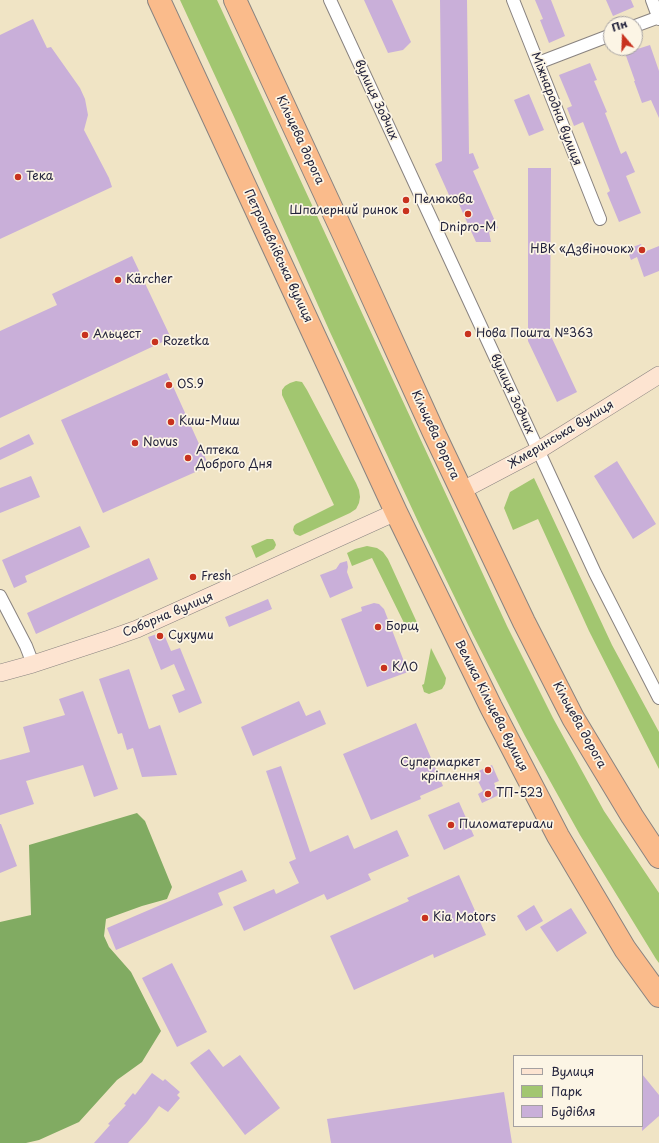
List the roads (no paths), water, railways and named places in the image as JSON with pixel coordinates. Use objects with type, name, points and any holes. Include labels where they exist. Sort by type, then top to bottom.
[{"type":"highway","name":"Петропавлівська вулиця","points":[[159,0],[396,512]]},
{"type":"highway","name":"Кільцева дорога","points":[[235,0],[434,433],[524,622],[573,718],[632,816],[659,857]]},
{"type":"highway","name":"Велика Кільцева вулиця","points":[[396,512],[491,707],[558,836],[625,949],[659,996]]},
{"type":"highway","points":[[625,949],[649,969],[659,973]]},
{"type":"main road","name":"Жмеринська вулиця","points":[[461,491],[539,450],[659,375]]},
{"type":"main road","name":"Соборна вулиця","points":[[0,673],[33,664],[137,629],[396,512]]},
{"type":"street","name":"вулиця Зодчих","points":[[330,0],[595,573],[659,698]]},
{"type":"street","name":"Міжнародна вулиця","points":[[513,0],[600,219]]},
{"type":"street","points":[[643,23],[659,18],[652,0]]},
{"type":"street","points":[[538,63],[603,38]]},
{"type":"street","points":[[0,596],[26,646],[33,664]]},
{"type":"place","name":"Тека","points":[[18,177]]},
{"type":"place","name":"Пелюкова","points":[[406,200]]},
{"type":"place","name":"Шпалерний ринок","points":[[406,211]]},
{"type":"place","name":"Dnipro-M","points":[[468,214]]},
{"type":"place","name":"НВК «Дзвіночок»","points":[[642,250]]},
{"type":"place","name":"Kärcher","points":[[118,280]]},
{"type":"place","name":"Нова Пошта №363","points":[[468,334]]},
{"type":"place","name":"Альцест","points":[[85,335]]},
{"type":"place","name":"Rozetka","points":[[155,342]]},
{"type":"place","name":"OS.9","points":[[169,385]]},
{"type":"place","name":"Киш-Миш","points":[[171,422]]},
{"type":"place","name":"Novus","points":[[135,443]]},
{"type":"place","name":"Аптека Доброго Дня","points":[[188,458]]},
{"type":"place","name":"Fresh","points":[[193,577]]},
{"type":"place","name":"Борщ","points":[[378,627]]},
{"type":"place","name":"Сухуми","points":[[160,636]]},
{"type":"place","name":"КЛО","points":[[384,668]]},
{"type":"place","name":"Супермаркет кріплення","points":[[488,770]]},
{"type":"place","name":"ТП-523","points":[[488,794]]},
{"type":"place","name":"Пиломатериали","points":[[451,825]]},
{"type":"place","name":"Kia Motors","points":[[425,918]]}]
